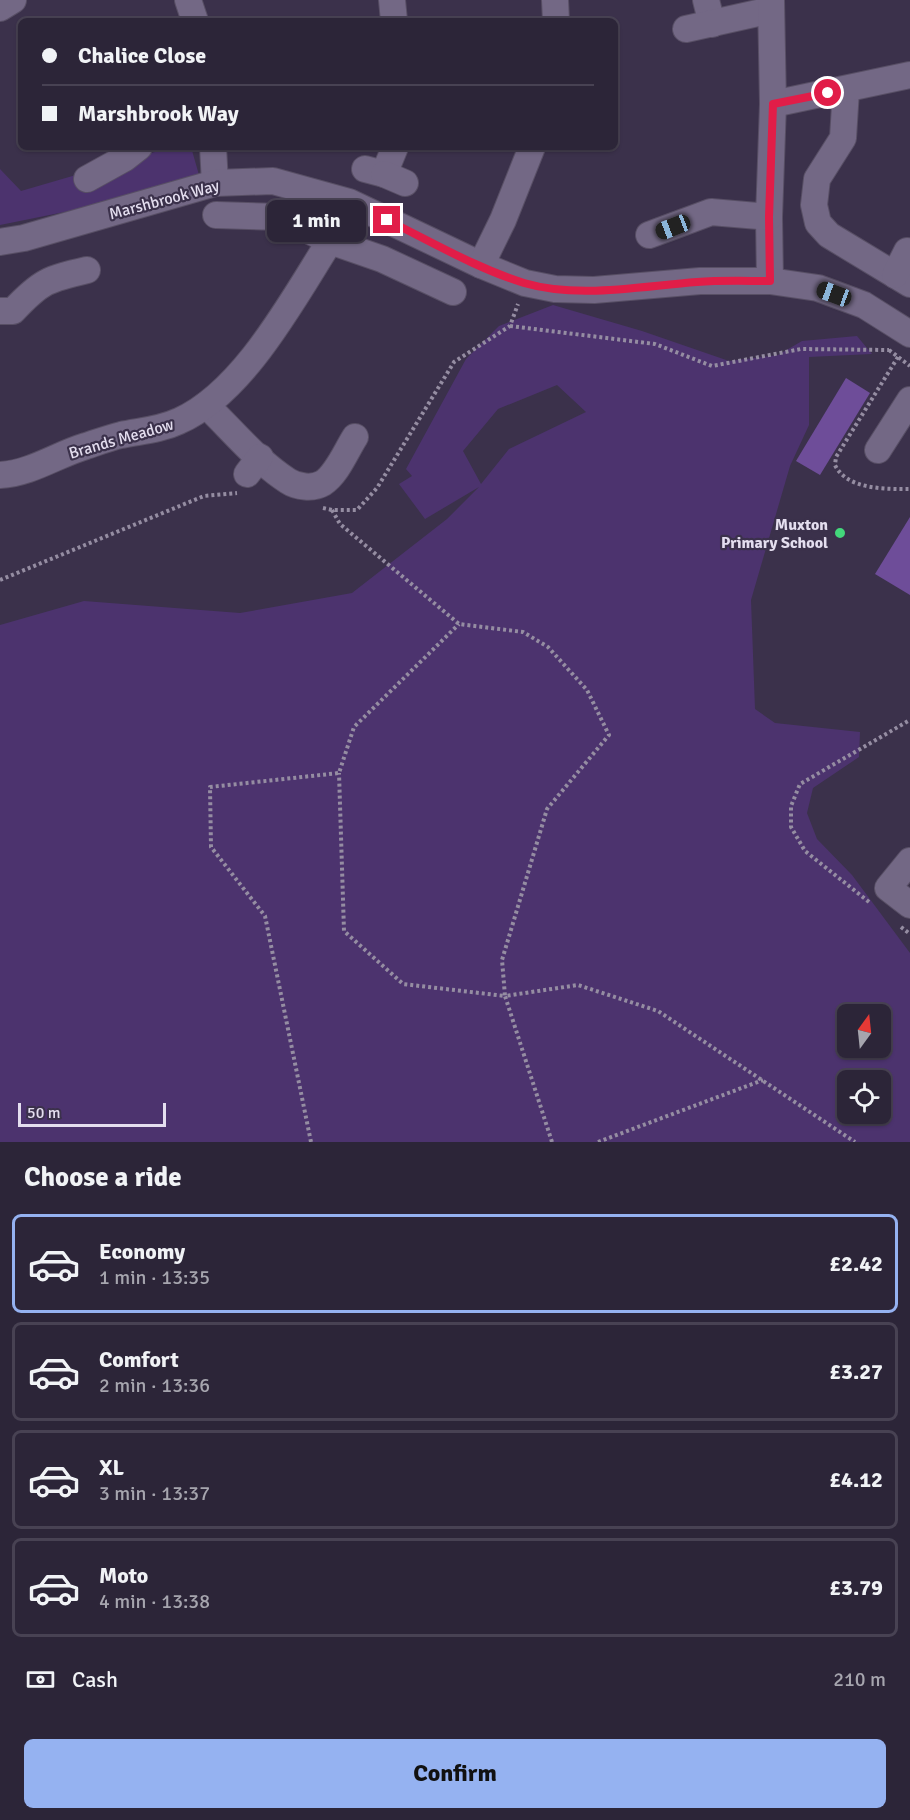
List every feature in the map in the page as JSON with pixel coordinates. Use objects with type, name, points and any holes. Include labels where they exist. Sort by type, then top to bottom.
[{"type":"street","points":[[0,8],[13,0]]},
{"type":"street","points":[[188,0],[194,18]]},
{"type":"street","points":[[392,0],[394,18]]},
{"type":"street","points":[[555,0],[556,18]]},
{"type":"street","points":[[686,29],[709,12],[771,5],[773,104],[769,217],[770,281]]},
{"type":"street","points":[[773,104],[910,75]]},
{"type":"street","points":[[846,90],[843,138],[817,179],[814,205],[818,223],[829,235],[902,279],[907,251]]},
{"type":"street","points":[[87,179],[135,150]]},
{"type":"street","points":[[213,150],[215,183]]},
{"type":"street","points":[[385,175],[394,150]]},
{"type":"street","points":[[481,266],[503,220],[531,150]]},
{"type":"street","name":"Marshbrook Way","points":[[0,242],[24,238],[215,183],[273,181],[349,202],[481,266],[525,283],[555,289],[594,290],[700,281],[770,281],[818,288],[864,305],[901,339]]},
{"type":"street","points":[[649,235],[711,212],[769,217]]},
{"type":"street","points":[[216,215],[281,217],[330,241],[382,258],[453,292]]},
{"type":"street","name":"Brands Meadow","points":[[0,475],[17,474],[71,450],[111,438],[149,431],[179,422],[206,405],[242,371],[275,326],[330,241]]},
{"type":"street","points":[[0,311],[14,311],[32,291],[51,279],[87,270]]},
{"type":"street","points":[[878,450],[910,400]]},
{"type":"street","points":[[206,405],[261,468],[289,482],[314,487],[324,482],[355,437]]},
{"type":"street","points":[[901,912],[881,897],[910,861]]},
{"type":"path","points":[[510,326],[656,344],[712,366],[801,349],[889,350],[910,366]]},
{"type":"path","points":[[889,350],[901,339]]},
{"type":"path","points":[[332,510],[340,524],[459,624],[523,632],[548,647],[587,690],[609,735],[547,809],[502,960],[505,996],[552,1142]]},
{"type":"path","points":[[459,624],[354,727],[339,773],[344,931],[403,984],[505,996],[578,985],[658,1011],[855,1142]]},
{"type":"path","points":[[881,897],[805,851],[791,826],[791,806],[800,784],[910,720]]},
{"type":"path","points":[[311,1142],[265,916],[212,847],[210,787],[339,773]]},
{"type":"path","points":[[901,912],[910,934]]},
{"type":"path","points":[[598,1142],[764,1080]]},
{"type":"shaded area","points":[[162,150],[192,150],[199,175],[109,203],[0,225],[0,169],[21,191]]},
{"type":"shaded area","points":[[553,305],[642,331],[729,361],[778,355],[802,341],[857,336],[872,354],[809,357],[809,425],[790,466],[751,600],[755,709],[775,723],[860,732],[859,757],[813,788],[807,813],[817,839],[852,875],[910,953],[910,1142],[0,1142],[0,625],[84,601],[240,613],[352,593],[447,519],[479,487],[425,519],[399,484],[412,476],[406,469],[466,359],[499,326]],"holes":[[[557,385],[586,412],[509,449],[481,484],[463,451],[498,409]]]},
{"type":"building","points":[[846,378],[870,393],[820,475],[796,461]]},
{"type":"building","points":[[910,517],[910,595],[875,574]]},
{"type":"place","name":"Muxton Primary School","points":[[840,533]]},
{"type":"route","points":[[387,220],[481,266],[525,283],[555,289],[594,290],[700,281],[770,281],[769,217],[773,104],[828,93]]}]
